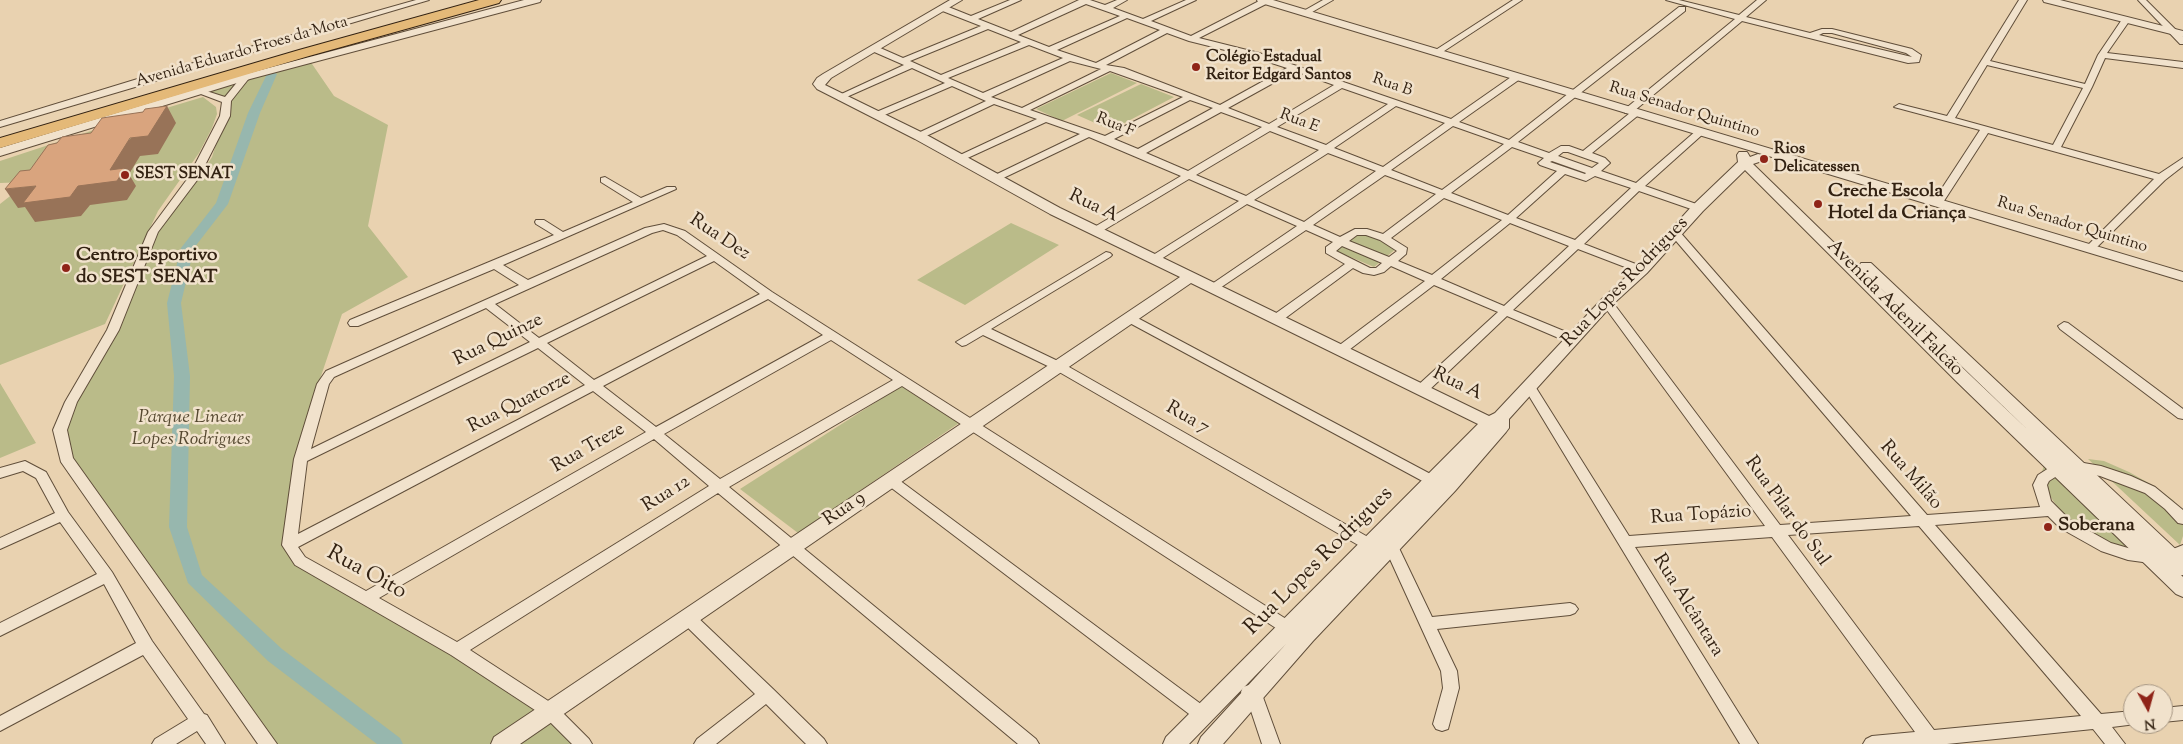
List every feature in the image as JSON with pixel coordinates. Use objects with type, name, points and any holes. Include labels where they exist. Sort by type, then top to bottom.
[{"type":"highway","points":[[343,35],[448,0]]},
{"type":"highway","name":"Avenida Eduardo Froes da Mota","points":[[0,135],[343,35],[476,0]]},
{"type":"highway","name":"Avenida Eduardo Froes da Mota","points":[[0,143],[171,91],[494,0]]},
{"type":"highway","points":[[413,22],[512,0]]},
{"type":"street","points":[[0,124],[147,79],[424,0]]},
{"type":"street","points":[[0,152],[196,91],[536,0]]},
{"type":"street","name":"Rua A","points":[[957,0],[821,80],[819,84],[839,97],[961,158],[1096,232],[1421,390],[1497,422]]},
{"type":"street","points":[[971,19],[1017,0]]},
{"type":"street","points":[[1010,35],[1085,0]]},
{"type":"street","name":"Rua B","points":[[1085,0],[1192,39],[1256,54],[1595,172]]},
{"type":"street","points":[[1106,8],[1123,0]]},
{"type":"street","points":[[1145,21],[1192,0]]},
{"type":"street","points":[[1192,39],[1264,0]]},
{"type":"street","name":"Rua Senador Quintino","points":[[1264,0],[1700,132],[1748,153],[1938,202],[2183,277]]},
{"type":"street","points":[[1304,13],[1329,0]]},
{"type":"street","points":[[1436,52],[1518,0]]},
{"type":"street","points":[[1670,0],[1812,35],[1832,31],[1909,50],[1917,55],[1916,60],[1908,60]]},
{"type":"street","points":[[1586,153],[1762,0]]},
{"type":"street","points":[[1950,118],[2023,0]]},
{"type":"street","points":[[2048,0],[2178,33]]},
{"type":"street","points":[[2142,0],[2178,33],[2183,42]]},
{"type":"street","name":"Rua E","points":[[943,8],[1070,58],[1097,66],[1122,70],[1642,270]]},
{"type":"street","points":[[1384,238],[1511,143],[1682,9]]},
{"type":"street","points":[[1049,50],[1126,16]]},
{"type":"street","points":[[2056,148],[2088,87],[2102,55],[2126,20]]},
{"type":"street","points":[[839,97],[988,26]]},
{"type":"street","points":[[1097,66],[1167,30]]},
{"type":"street","points":[[941,78],[1028,42]]},
{"type":"street","name":"Rua F","points":[[875,49],[983,97],[1106,139],[1391,262]]},
{"type":"street","points":[[2102,55],[2183,66]]},
{"type":"street","points":[[983,97],[1070,58]]},
{"type":"street","points":[[1984,62],[2088,87]]},
{"type":"street","points":[[1022,111],[1109,68]]},
{"type":"street","points":[[1138,153],[1294,68]]},
{"type":"street","points":[[246,77],[227,101],[225,116],[193,179],[153,232],[113,330],[71,402],[60,430],[66,459],[268,744]]},
{"type":"street","points":[[1213,288],[1305,226],[1517,77]]},
{"type":"street","points":[[878,115],[952,83]]},
{"type":"street","points":[[1096,232],[1342,84]]},
{"type":"street","points":[[196,91],[227,101]]},
{"type":"street","points":[[1106,139],[1189,97]]},
{"type":"street","points":[[919,136],[994,101]]},
{"type":"street","points":[[1154,259],[1327,149],[1395,103]]},
{"type":"street","points":[[1899,107],[1950,118],[2161,178]]},
{"type":"street","points":[[961,158],[1045,119]]},
{"type":"street","points":[[1938,202],[1986,128]]},
{"type":"street","points":[[1421,390],[1506,312],[1576,244],[1700,132]]},
{"type":"street","points":[[997,178],[1089,133]]},
{"type":"street","points":[[1564,149],[1586,153],[1605,163],[1586,178],[1543,163],[1548,156],[1564,149]]},
{"type":"street","name":"Avenida Adenil Falcão","points":[[1748,153],[1766,183],[1825,234],[2078,468],[2179,558]]},
{"type":"street","name":"Avenida Adenil Falcão","points":[[1748,153],[1768,171],[1825,234],[1964,378],[2183,588]]},
{"type":"street","name":"Rua Lopes Rodrigues","points":[[1208,744],[1306,635],[1449,486],[1497,422],[1529,386],[1607,302],[1642,270],[1676,234],[1748,153]]},
{"type":"street","points":[[2089,249],[2161,178],[2183,161]]},
{"type":"street","points":[[1341,350],[1509,219],[1563,171]]},
{"type":"street","points":[[1595,172],[1698,208]]},
{"type":"street","points":[[1711,196],[1744,178],[1766,183]]},
{"type":"street","points":[[605,180],[640,202]]},
{"type":"street","points":[[354,323],[671,189]]},
{"type":"street","points":[[540,222],[563,236]]},
{"type":"street","name":"Rua Dez","points":[[301,459],[322,384],[330,374],[649,230],[664,227],[681,233],[768,294],[831,335],[1288,628]]},
{"type":"street","points":[[1359,231],[1367,232],[1384,238],[1399,246],[1402,250],[1391,262],[1374,272],[1334,255],[1330,251],[1340,241],[1359,231]]},
{"type":"street","name":"Rua Milão","points":[[1676,234],[2116,744]]},
{"type":"street","points":[[962,342],[1106,255]]},
{"type":"street","name":"Rua Quinze","points":[[301,459],[714,257]]},
{"type":"street","points":[[1391,262],[1572,339]]},
{"type":"street","points":[[1276,319],[1352,264]]},
{"type":"street","points":[[495,265],[527,285]]},
{"type":"street","name":"Rua 9","points":[[502,744],[1190,277]]},
{"type":"street","name":"Rua Quatorze","points":[[289,545],[768,294]]},
{"type":"street","name":"Rua Pilar do Sul","points":[[1607,302],[1931,741]]},
{"type":"street","points":[[488,303],[537,343],[596,385],[655,433],[1030,744]]},
{"type":"street","points":[[1130,318],[1433,481]]},
{"type":"street","points":[[2064,326],[2183,415]]},
{"type":"street","name":"Rua 7","points":[[983,330],[1058,366],[1370,545]]},
{"type":"street","name":"Rua Treze","points":[[366,598],[831,335]]},
{"type":"street","points":[[1964,378],[1981,377]]},
{"type":"street","name":"Rua 12","points":[[457,650],[719,486],[902,380]]},
{"type":"street","name":"Rua Alcântara","points":[[1529,386],[1749,744]]},
{"type":"street","name":"Rua Lopes Rodrigues","points":[[1174,744],[1433,481],[1497,422]]},
{"type":"street","points":[[289,545],[301,459]]},
{"type":"street","points":[[0,473],[19,467],[31,468],[40,475],[62,515],[108,576],[146,646],[201,720],[216,744]]},
{"type":"street","points":[[2179,558],[2128,554],[2106,547],[2084,536],[2065,524],[2051,511],[2044,502],[2040,485],[2043,478],[2057,469],[2078,468],[2101,471],[2126,479],[2176,504],[2183,519]]},
{"type":"street","points":[[890,480],[1203,715]]},
{"type":"street","name":"Rua Topázio","points":[[1624,542],[2051,511]]},
{"type":"street","points":[[0,544],[62,515]]},
{"type":"street","name":"Rua Oito","points":[[289,545],[300,562],[457,650],[550,711],[583,744]]},
{"type":"street","points":[[1391,546],[1451,677],[1451,688],[1442,724]]},
{"type":"street","points":[[0,630],[108,576]]},
{"type":"street","points":[[1426,624],[1570,608]]},
{"type":"street","points":[[687,617],[818,744]]},
{"type":"street","points":[[0,724],[146,646]]},
{"type":"street","points":[[1234,684],[1254,694],[1271,744]]},
{"type":"street","points":[[704,744],[767,694]]},
{"type":"street","points":[[1872,744],[1931,741],[2123,719]]},
{"type":"street","points":[[161,744],[201,720]]},
{"type":"green space","name":"Parque Linear Lopes Rodrigues","points":[[310,61],[334,96],[388,125],[368,226],[408,277],[342,314],[320,379],[287,544],[302,560],[367,596],[590,744],[263,744],[67,458],[62,429],[115,329],[156,230],[170,209],[200,175],[212,157],[228,101],[198,91]]},
{"type":"green space","points":[[1111,73],[1137,83],[1062,121],[1036,109]]},
{"type":"green space","points":[[1141,84],[1174,97],[1111,130],[1077,115]]},
{"type":"green space","name":"Centro Esportivo do SEST SENAT","points":[[203,97],[216,107],[217,114],[212,128],[199,153],[158,211],[105,324],[0,365],[0,204],[28,182],[0,183],[0,161]]},
{"type":"green space","points":[[1011,223],[1059,245],[965,305],[917,280]]},
{"type":"green space","points":[[1360,232],[1397,248],[1374,267],[1334,250]]},
{"type":"green space","points":[[0,383],[36,443],[0,458]]},
{"type":"green space","points":[[901,386],[959,423],[798,533],[740,489]]},
{"type":"green space","points":[[2088,459],[2104,461],[2129,472],[2154,486],[2174,501],[2183,521],[2183,536],[2180,545]]},
{"type":"green space","points":[[2045,462],[2137,552],[2107,542],[2082,530],[2058,508],[2046,490],[2041,475]]},
{"type":"building","points":[[167,106],[148,136],[130,138],[110,170],[125,168],[117,181],[78,186],[70,197],[23,203],[36,186],[5,189],[20,171],[30,170],[48,145],[57,143],[62,137],[91,133],[102,118],[143,112],[145,109]]},
{"type":"waterway","points":[[272,74],[254,113],[222,204],[188,248],[174,303],[182,376],[178,527],[194,578],[275,655],[393,744]]},
{"type":"place","name":"Colégio Estadual Reitor Edgard Santos","points":[[1196,67]]},
{"type":"place","name":"Rios Delicatessen","points":[[1764,159]]},
{"type":"place","name":"SEST SENAT","points":[[125,175]]},
{"type":"place","name":"Creche Escola Hotel da Criança","points":[[1818,204]]},
{"type":"place","name":"Centro Esportivo do SEST SENAT","points":[[66,268]]},
{"type":"place","name":"Soberana","points":[[2048,527]]}]
